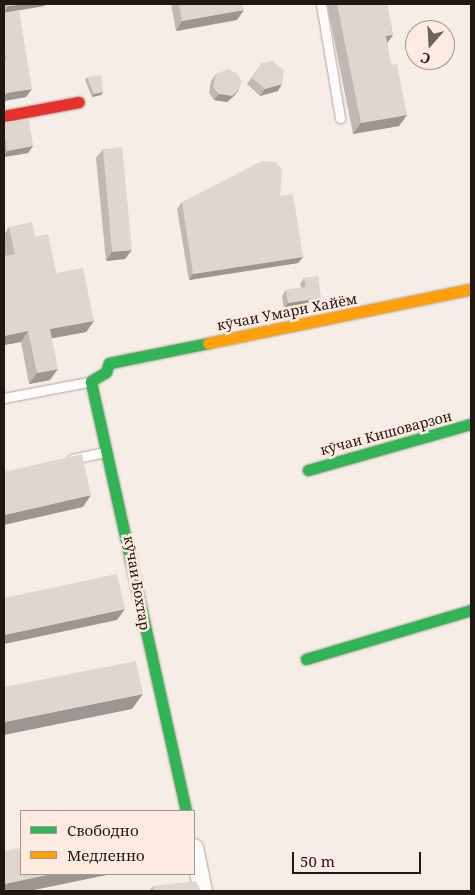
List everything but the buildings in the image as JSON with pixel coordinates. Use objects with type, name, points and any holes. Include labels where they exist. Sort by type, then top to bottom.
[{"type":"street","points":[[4,116],[79,102]]},
{"type":"street","name":"кӯчаи Умари Хайём","points":[[91,381],[106,372],[109,363],[471,289]]},
{"type":"street","name":"кӯчаи Бохтар","points":[[91,381],[186,810]]},
{"type":"street","name":"кӯчаи Кишоварзон","points":[[308,470],[471,424]]},
{"type":"street","points":[[306,659],[471,610]]},
{"type":"street","points":[[195,853],[203,891]]},
{"type":"lane","points":[[321,4],[340,118]]},
{"type":"lane","points":[[4,398],[91,381]]},
{"type":"lane","points":[[61,461],[108,451]]},
{"type":"traffic: fast","points":[[186,810],[91,381],[106,372],[109,363],[208,343]]},
{"type":"traffic: fast","points":[[308,470],[471,424]]},
{"type":"traffic: fast","points":[[306,659],[471,610]]},
{"type":"traffic: slow","points":[[208,343],[471,289]]},
{"type":"traffic: jam","points":[[4,116],[79,102]]}]
